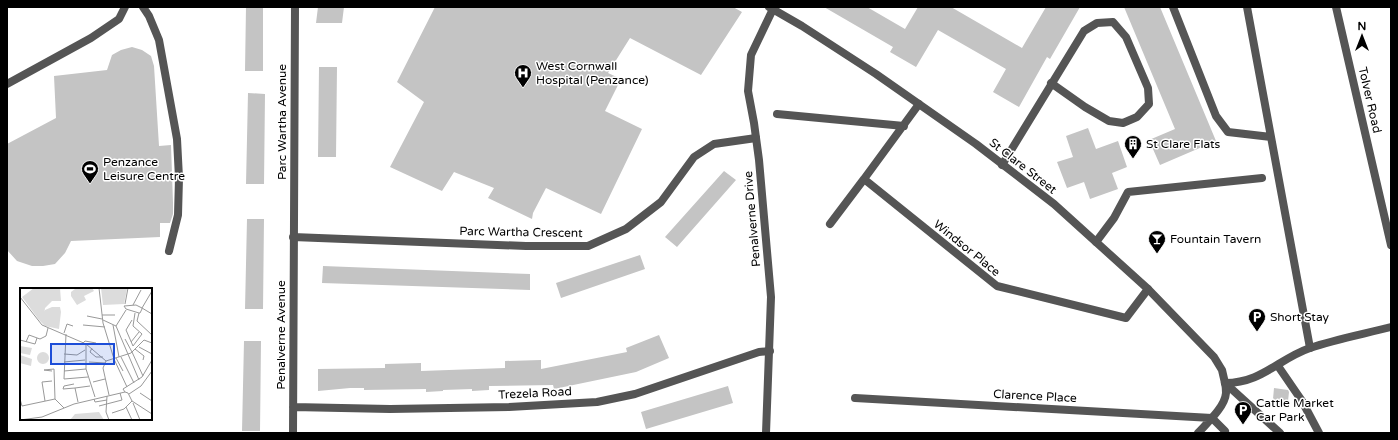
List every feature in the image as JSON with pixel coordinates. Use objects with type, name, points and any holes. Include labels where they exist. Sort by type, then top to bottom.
[{"type":"street","points":[[7,84],[90,38],[119,19],[125,7]]},
{"type":"street","points":[[143,7],[149,16],[159,40],[177,139],[179,178],[178,215],[169,251]]},
{"type":"street","name":"Parc Wartha Avenue","points":[[293,237],[295,7]]},
{"type":"street","points":[[1173,7],[1216,116],[1228,132],[1271,137]]},
{"type":"street","points":[[1247,7],[1310,348]]},
{"type":"street","name":"Tolver Road","points":[[1336,7],[1391,245]]},
{"type":"street","name":"St Clare Street","points":[[771,8],[802,26],[876,74],[976,144],[1054,204],[1148,289],[1214,357],[1222,370],[1225,383]]},
{"type":"street","name":"Penalverne Drive","points":[[766,433],[771,296],[760,160],[748,91],[751,55],[771,8]]},
{"type":"street","points":[[1002,164],[1051,83],[1084,31],[1097,23],[1113,22],[1126,37],[1148,88],[1149,104],[1137,118],[1123,123],[1109,121],[1085,107],[1051,83]]},
{"type":"street","points":[[830,224],[919,104]]},
{"type":"street","points":[[777,114],[904,126]]},
{"type":"street","name":"Parc Wartha Crescent","points":[[293,237],[526,246],[588,246],[626,229],[661,202],[694,157],[714,144],[756,138]]},
{"type":"street","points":[[1096,242],[1114,218],[1128,192],[1262,178]]},
{"type":"street","name":"Windsor Place","points":[[864,179],[997,286],[1126,318],[1148,289]]},
{"type":"street","name":"Penalverne Avenue","points":[[293,237],[293,433]]},
{"type":"street","points":[[1225,383],[1239,383],[1259,376],[1278,366],[1294,355],[1310,348],[1391,328]]},
{"type":"street","name":"Trezela Road","points":[[293,407],[390,409],[509,407],[597,402],[635,394],[759,352],[770,351]]},
{"type":"street","points":[[1278,366],[1302,401],[1319,433]]},
{"type":"street","points":[[1198,433],[1212,418],[1224,400],[1226,393],[1225,383]]},
{"type":"street","points":[[1225,383],[1280,433]]},
{"type":"street","name":"Clarence Place","points":[[855,398],[1212,418]]},
{"type":"street","points":[[1212,418],[1225,431]]},
{"type":"building","points":[[246,7],[263,7],[263,71],[245,71]]},
{"type":"building","points":[[318,7],[344,7],[342,23],[316,23]]},
{"type":"building","points":[[435,7],[733,7],[742,12],[701,75],[630,38],[608,73],[621,79],[605,111],[642,129],[601,214],[546,188],[533,213],[532,219],[488,198],[494,188],[454,172],[442,191],[390,167],[424,102],[397,82]]},
{"type":"building","points":[[824,7],[867,7],[905,29],[918,7],[951,7],[1022,48],[1046,7],[1080,7],[1050,59],[1047,57],[1019,107],[993,92],[1006,69],[938,30],[916,67],[890,52],[893,47]]},
{"type":"building","points":[[1124,7],[1160,7],[1216,141],[1160,165],[1149,140],[1175,129]]},
{"type":"building","name":"Penzance Leisure Centre","points":[[132,47],[142,50],[151,56],[154,66],[159,146],[171,145],[173,214],[170,223],[160,223],[160,237],[71,241],[65,253],[55,264],[32,266],[17,261],[7,250],[7,144],[56,118],[54,76],[107,70],[112,55],[121,50]]},
{"type":"building","points":[[319,67],[337,67],[336,157],[318,157]]},
{"type":"building","points":[[248,93],[265,94],[264,184],[246,184]]},
{"type":"building","points":[[1088,128],[1096,149],[1118,141],[1127,167],[1112,173],[1118,189],[1090,199],[1084,182],[1067,188],[1057,162],[1073,157],[1066,136]]},
{"type":"building","points":[[724,171],[736,180],[677,247],[665,237]]},
{"type":"building","points":[[247,219],[264,219],[263,309],[245,309]]},
{"type":"building","points":[[640,255],[645,269],[561,298],[556,283]]},
{"type":"building","points":[[323,266],[530,274],[530,290],[322,283]]},
{"type":"building","points":[[659,335],[669,358],[636,372],[554,389],[553,385],[489,386],[489,390],[472,391],[472,389],[426,392],[426,389],[364,390],[364,388],[350,388],[318,391],[318,369],[385,368],[385,364],[421,363],[421,371],[505,368],[505,361],[541,360],[541,369],[627,352],[626,348]]},
{"type":"building","points":[[244,341],[261,341],[260,431],[242,431]]},
{"type":"building","points":[[728,386],[733,403],[646,429],[641,412]]},
{"type":"building","points":[[1274,388],[1288,390],[1288,401],[1283,405],[1277,404],[1273,399]]},
{"type":"place","name":"West Cornwall Hospital (Penzance)","points":[[523,88]]},
{"type":"place","name":"St Clare Flats","points":[[1133,159]]},
{"type":"place","name":"Penzance Leisure Centre","points":[[90,184]]},
{"type":"place","name":"Fountain Tavern","points":[[1157,254]]},
{"type":"place","name":"Short Stay","points":[[1257,332]]},
{"type":"place","name":"Cattle Market Car Park","points":[[1243,425]]}]
